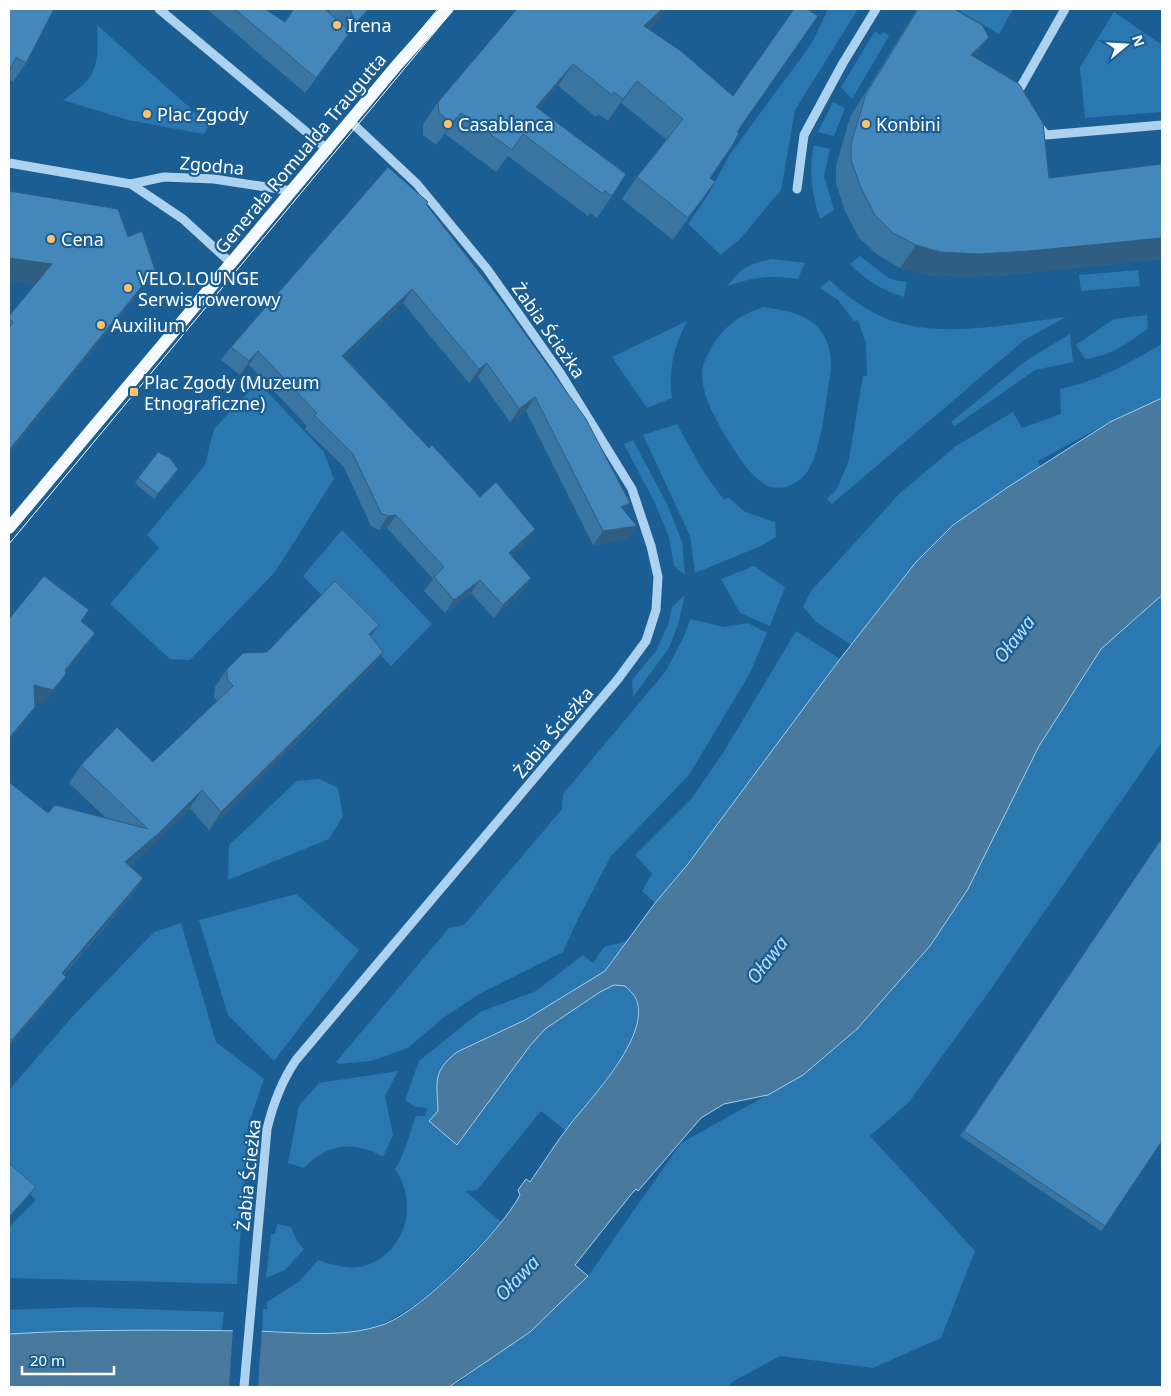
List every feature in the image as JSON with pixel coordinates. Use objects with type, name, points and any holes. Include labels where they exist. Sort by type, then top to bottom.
[{"type":"main road","name":"Generała Romualda Traugutta","points":[[9,528],[447,9]]},
{"type":"street","points":[[159,9],[328,150]]},
{"type":"street","points":[[797,189],[804,135],[826,91],[876,9]]},
{"type":"street","points":[[1021,105],[1015,97],[1065,9]]},
{"type":"street","points":[[1034,120],[1046,135],[1162,124]]},
{"type":"street","name":"Żabia Ścieżka","points":[[244,1387],[267,1129],[274,1100],[286,1074],[618,679],[646,641],[656,610],[656,569],[651,546],[632,490],[578,403],[486,270],[443,215],[417,184],[351,122]]},
{"type":"street","name":"Zgodna","points":[[9,163],[130,184],[164,178],[214,179],[292,191]]},
{"type":"street","name":"Zgodna","points":[[130,184],[183,219],[231,263]]},
{"type":"shaded area","points":[[828,9],[858,9],[795,110],[781,190],[740,239],[721,255],[688,224],[708,195],[730,154],[812,43]]},
{"type":"shaded area","points":[[956,9],[1013,9],[999,34]]},
{"type":"shaded area","points":[[1114,12],[1162,45],[1162,112],[1085,118],[1080,67]]},
{"type":"shaded area","points":[[97,25],[209,125],[204,134],[128,120],[63,100],[83,85],[94,69],[97,50]]},
{"type":"shaded area","points":[[875,31],[880,35],[884,32],[889,36],[852,99],[841,87]]},
{"type":"shaded area","points":[[833,102],[845,108],[834,136],[818,132]]},
{"type":"shaded area","points":[[814,145],[830,149],[824,176],[834,210],[820,219],[812,182],[811,164]]},
{"type":"shaded area","points":[[860,256],[890,279],[907,282],[904,297],[875,284],[850,264]]},
{"type":"shaded area","points":[[772,259],[805,263],[798,279],[762,278],[727,286],[746,268]]},
{"type":"shaded area","points":[[1138,270],[1140,286],[1081,291],[1079,275]]},
{"type":"shaded area","points":[[829,280],[853,300],[869,310],[891,320],[915,326],[965,329],[1066,317],[1024,340],[832,504],[827,499],[837,489],[849,460],[863,376],[867,376],[866,343],[858,320],[854,321],[838,300],[820,288]]},
{"type":"shaded area","points":[[763,307],[791,312],[812,322],[826,340],[830,353],[831,369],[823,423],[812,463],[799,481],[782,488],[770,487],[764,484],[744,464],[713,414],[703,385],[703,364],[719,336],[738,319]]},
{"type":"shaded area","points":[[1147,315],[1148,328],[1112,352],[1085,359],[1076,345],[1114,319]]},
{"type":"shaded area","points":[[687,321],[673,358],[671,377],[672,398],[647,408],[612,357]]},
{"type":"shaded area","points":[[1070,334],[1073,362],[1035,370],[955,426],[951,422],[1027,360]]},
{"type":"shaded area","points":[[1162,344],[1162,398],[1110,422],[1038,461],[1040,466],[953,525],[916,562],[851,645],[816,622],[803,607],[811,591],[900,493],[956,446],[1013,412],[1022,428],[1061,414],[1060,389],[1087,382]]},
{"type":"shaded area","points":[[258,382],[324,452],[334,479],[275,572],[190,660],[170,659],[110,604],[159,548],[147,535],[205,465],[214,429]]},
{"type":"shaded area","points":[[677,424],[703,471],[724,500],[728,497],[745,512],[775,522],[776,537],[761,546],[695,573],[690,536],[643,435]]},
{"type":"shaded area","points":[[633,440],[667,504],[682,542],[685,575],[674,566],[669,537],[654,501],[624,444]]},
{"type":"shaded area","points":[[342,530],[432,624],[391,666],[303,576]]},
{"type":"shaded area","points":[[754,566],[785,587],[770,626],[740,613],[721,579]]},
{"type":"shaded area","points":[[685,595],[678,625],[669,648],[633,697],[632,680],[656,651],[668,625],[672,607]]},
{"type":"shaded area","points":[[1162,595],[1162,742],[988,993],[909,1102],[870,1136],[975,1251],[941,1338],[873,1368],[780,1356],[732,1382],[728,1387],[449,1387],[460,1382],[588,1276],[681,1143],[803,1075],[857,1029],[930,946],[968,889],[1039,746],[1101,649]]},
{"type":"shaded area","points":[[690,619],[724,627],[748,623],[767,633],[750,673],[689,775],[611,856],[563,952],[481,993],[443,1018],[408,1048],[371,1061],[339,1064],[336,1062],[449,928],[464,925],[562,809],[563,794],[666,671],[685,634]]},
{"type":"shaded area","points":[[796,631],[840,659],[688,864],[655,903],[642,891],[652,874],[635,855],[692,798],[723,753]]},
{"type":"shaded area","points":[[320,779],[338,788],[343,816],[329,839],[228,880],[229,845],[297,781]]},
{"type":"shaded area","points":[[296,894],[359,950],[274,1061],[228,1015],[199,920]]},
{"type":"shaded area","points":[[181,923],[216,1042],[264,1079],[248,1126],[237,1284],[9,1278],[9,1227],[36,1200],[9,1175],[9,1090],[72,1017],[154,932]]},
{"type":"shaded area","points":[[627,941],[624,971],[636,1000],[638,1011],[631,1042],[622,1058],[566,1131],[541,1111],[477,1190],[465,1191],[501,1222],[450,1276],[409,1309],[388,1321],[365,1330],[342,1334],[262,1331],[263,1309],[267,1309],[267,1302],[300,1281],[318,1260],[346,1267],[364,1266],[378,1260],[399,1239],[407,1212],[406,1197],[395,1169],[416,1116],[425,1116],[427,1108],[415,1107],[405,1100],[419,1061],[480,1012],[536,991],[583,955],[593,963],[604,947]]},
{"type":"shaded area","points":[[398,1071],[385,1096],[393,1135],[383,1157],[362,1148],[341,1147],[331,1149],[322,1154],[304,1168],[288,1163],[299,1106],[319,1083]]},
{"type":"shaded area","points":[[277,1224],[291,1227],[297,1241],[304,1249],[285,1270],[266,1278],[271,1234],[275,1234]]},
{"type":"shaded area","points":[[84,1307],[224,1312],[222,1330],[9,1334],[9,1310]]},
{"type":"water","name":"Oława","points":[[1162,398],[1162,595],[1101,649],[1039,746],[968,889],[930,946],[857,1029],[803,1075],[768,1095],[724,1104],[701,1118],[638,1191],[636,1189],[629,1197],[575,1265],[588,1276],[530,1332],[449,1387],[9,1387],[9,1334],[128,1330],[247,1331],[316,1334],[351,1332],[385,1324],[401,1316],[439,1286],[479,1248],[496,1228],[520,1195],[518,1190],[526,1179],[530,1182],[566,1129],[606,1081],[629,1045],[636,1028],[639,1011],[635,997],[625,986],[614,985],[600,992],[545,1029],[529,1047],[457,1145],[429,1121],[438,1111],[437,1084],[443,1065],[457,1052],[525,1020],[605,971],[655,903],[688,864],[840,659],[916,562],[953,525],[1008,487],[1110,422]]},
{"type":"pier","points":[[233,1328],[262,1328],[258,1387],[229,1387]]},
{"type":"building","points":[[9,9],[54,9],[26,63],[16,57],[9,73]]},
{"type":"building","points":[[235,9],[265,9],[285,22],[294,9],[324,9],[351,31],[316,78]]},
{"type":"building","points":[[350,9],[368,9],[355,24]]},
{"type":"building","points":[[517,9],[662,9],[644,26],[681,51],[733,96],[794,9],[807,9],[818,16],[737,132],[739,133],[732,146],[710,178],[715,182],[688,218],[637,177],[683,119],[637,81],[623,99],[614,92],[612,95],[573,64],[536,107],[626,174],[612,196],[605,191],[603,194],[523,134],[512,150],[461,113],[452,123],[439,113],[438,102]]},
{"type":"building","points":[[918,9],[954,9],[982,25],[989,37],[971,55],[1019,84],[1043,123],[1049,178],[1162,164],[1162,238],[979,254],[940,252],[916,245],[893,233],[875,215],[861,188],[851,160],[851,144],[866,94]]},
{"type":"building","points":[[388,167],[428,202],[426,204],[504,304],[586,419],[630,503],[621,507],[637,526],[603,531],[535,397],[519,409],[487,363],[479,369],[412,289],[342,356],[429,448],[432,445],[480,497],[496,482],[535,529],[509,553],[531,578],[503,605],[480,580],[454,600],[434,577],[444,567],[396,515],[388,516],[381,513],[353,454],[314,415],[317,413],[258,351],[249,361],[231,347]]},
{"type":"building","points":[[9,191],[118,209],[128,237],[142,231],[155,270],[9,450],[9,328],[13,322],[9,319],[9,316],[52,264],[9,258]]},
{"type":"building","points":[[158,452],[170,458],[178,469],[158,494],[138,478]]},
{"type":"building","points":[[44,576],[89,610],[81,621],[95,633],[65,670],[66,674],[53,690],[34,685],[35,707],[9,738],[9,619]]},
{"type":"building","points":[[335,581],[379,625],[369,634],[383,652],[221,812],[202,790],[160,832],[125,862],[143,878],[62,973],[66,977],[12,1040],[9,1037],[9,782],[48,813],[55,805],[148,829],[81,765],[117,727],[153,762],[233,686],[227,679],[227,669],[243,653],[267,652]]},
{"type":"building","points":[[1162,838],[1162,1141],[1105,1226],[964,1131]]},
{"type":"building","points":[[9,1163],[36,1187],[9,1217]]},
{"type":"tram line","points":[[9,523],[438,9]]},
{"type":"tram line","points":[[9,544],[454,9]]},
{"type":"place","name":"Irena","points":[[337,25]]},
{"type":"place","name":"Plac Zgody","points":[[147,114]]},
{"type":"place","name":"Casablanca","points":[[448,124]]},
{"type":"place","name":"Konbini","points":[[866,124]]},
{"type":"place","name":"Cena","points":[[51,239]]},
{"type":"place","name":"VELO.LOUNGE Serwis rowerowy","points":[[128,288]]},
{"type":"place","name":"Auxilium","points":[[101,325]]},
{"type":"place","name":"Plac Zgody (Muzeum Etnograficzne)","points":[[134,392]]}]
